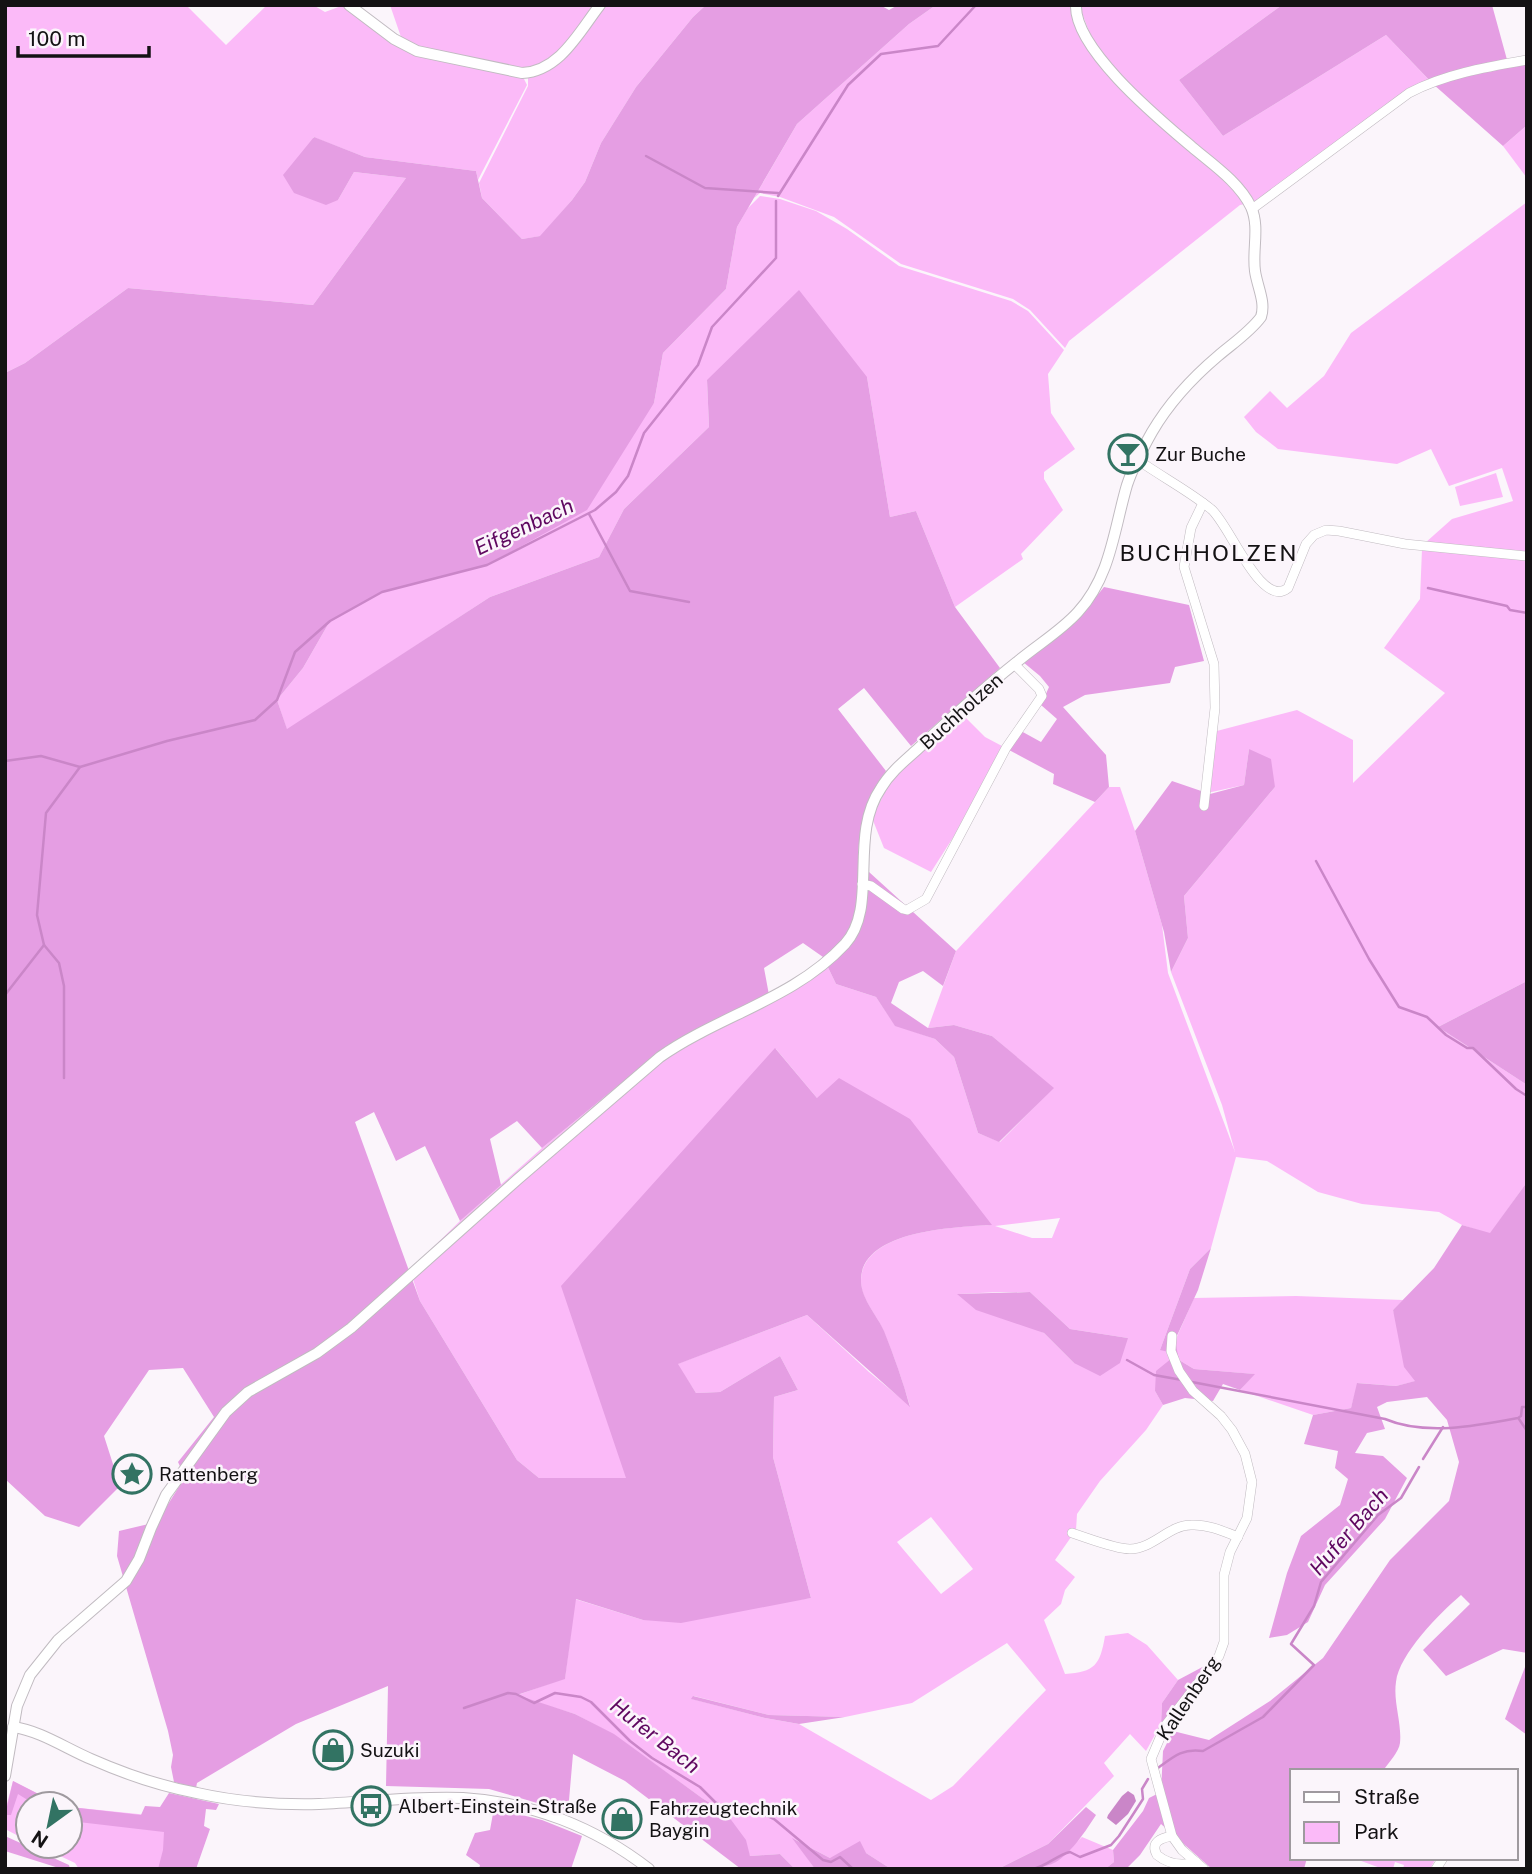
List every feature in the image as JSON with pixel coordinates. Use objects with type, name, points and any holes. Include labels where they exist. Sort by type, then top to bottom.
[{"type":"street","points":[[349,5],[394,39],[417,51],[522,73],[534,72],[556,61],[600,5]]},
{"type":"street","points":[[1076,5],[1083,33],[1095,53],[1160,120],[1233,183],[1252,209],[1409,93],[1431,83],[1481,68],[1527,60]]},
{"type":"street","name":"Buchholzen","points":[[5,1776],[13,1727],[24,1687],[36,1665],[58,1640],[126,1581],[139,1559],[166,1495],[226,1412],[237,1401],[261,1383],[317,1353],[351,1328],[660,1057],[796,985],[813,974],[852,935],[861,911],[866,825],[871,802],[886,780],[955,715],[1070,620],[1092,594],[1108,562],[1128,484],[1154,429],[1173,401],[1215,358],[1261,317],[1264,308],[1255,271],[1255,224],[1252,209]]},
{"type":"street","points":[[1138,460],[1216,513],[1257,577],[1268,590],[1275,593],[1288,588],[1308,541],[1326,530],[1405,544],[1527,556]]},
{"type":"street","points":[[1203,503],[1191,528],[1184,567],[1214,664],[1215,708],[1204,806]]},
{"type":"street","points":[[862,884],[871,886],[907,910],[926,899],[1006,748],[1041,700],[1039,689],[1014,664]]},
{"type":"street","name":"Kallenberg","points":[[1172,1336],[1171,1351],[1179,1371],[1193,1391],[1221,1416],[1232,1430],[1245,1454],[1252,1482],[1247,1518],[1230,1552],[1224,1576],[1224,1642],[1219,1656],[1165,1726],[1151,1759],[1172,1836]]},
{"type":"street","points":[[1072,1533],[1130,1549],[1142,1547],[1191,1525],[1210,1527],[1238,1537]]},
{"type":"street","points":[[13,1727],[29,1729],[88,1758],[136,1777],[217,1797],[297,1804],[449,1798],[512,1805],[574,1824],[608,1841],[649,1869]]},
{"type":"street","points":[[1172,1836],[1200,1866],[1164,1860],[1154,1849],[1156,1842],[1172,1836]]},
{"type":"green space","points":[[5,5],[186,5],[226,45],[267,5],[313,5],[325,12],[344,5],[392,42],[523,77],[527,85],[478,180],[476,171],[365,157],[313,137],[338,200],[354,172],[406,178],[313,305],[128,288],[25,363],[5,373]]},
{"type":"green space","points":[[390,5],[596,6],[558,54],[546,64],[523,69],[422,49],[402,40]]},
{"type":"green space","points":[[603,5],[706,5],[636,87],[601,143],[585,182],[572,200],[541,236],[522,239],[482,198],[479,183],[528,86],[528,76],[541,73],[562,59]]},
{"type":"green space","points":[[936,5],[1074,5],[1094,55],[1218,173],[1245,204],[1240,205],[1069,341],[1065,348],[1030,310],[1013,299],[901,264],[834,217],[780,197],[760,193],[754,198],[797,124],[909,24]]},
{"type":"green space","points":[[1079,5],[1282,5],[1179,80],[1223,136],[1386,35],[1430,81],[1254,202],[1163,118],[1096,50]]},
{"type":"green space","points":[[1527,125],[1527,178],[1503,146]]},
{"type":"green space","points":[[760,196],[780,199],[816,211],[847,229],[899,266],[1011,301],[1028,311],[1064,350],[1048,374],[1051,413],[1075,449],[1044,472],[1044,479],[1063,510],[1021,554],[1023,559],[955,607],[916,511],[890,517],[867,377],[707,380],[709,427],[624,509],[599,557],[490,597],[287,730],[277,700],[303,668],[330,621],[382,592],[487,565],[654,403],[663,353],[726,289],[737,227],[748,208]]},
{"type":"green space","points":[[1527,202],[1527,554],[1425,543],[1452,519],[1513,501],[1502,468],[1449,486],[1431,449],[1397,464],[1278,449],[1256,432],[1244,417],[1270,391],[1287,408],[1324,376],[1351,333]]},
{"type":"green space","points":[[1496,473],[1503,497],[1460,506],[1455,487]]},
{"type":"green space","points":[[1422,549],[1527,560],[1527,981],[1438,1027],[1527,1085],[1527,1182],[1490,1234],[1462,1225],[1439,1212],[1362,1204],[1318,1192],[1267,1161],[1236,1157],[1211,1248],[1190,1269],[1160,1350],[1175,1341],[1194,1298],[1296,1296],[1403,1300],[1393,1310],[1416,1381],[1396,1386],[1358,1383],[1351,1408],[1313,1415],[1240,1390],[1254,1374],[1194,1369],[1179,1360],[1155,1391],[1163,1405],[1146,1430],[1100,1481],[1077,1514],[1076,1530],[1055,1560],[1075,1577],[1065,1590],[1061,1604],[1044,1620],[1065,1674],[1090,1669],[1101,1654],[1105,1636],[1128,1633],[1147,1645],[1178,1680],[1162,1703],[1161,1724],[1146,1751],[1130,1734],[1104,1763],[1114,1776],[1048,1844],[998,1869],[891,1869],[866,1853],[830,1858],[794,1839],[815,1869],[795,1869],[780,1854],[750,1856],[726,1813],[614,1735],[575,1714],[515,1696],[565,1678],[575,1599],[643,1620],[811,1598],[773,1457],[774,1397],[798,1390],[780,1356],[720,1392],[696,1393],[677,1364],[807,1315],[910,1406],[887,1339],[864,1295],[861,1282],[865,1265],[876,1251],[912,1235],[955,1227],[991,1225],[817,1098],[776,1049],[626,1478],[539,1478],[517,1460],[420,1301],[410,1270],[542,1148],[668,1045],[801,978],[823,957],[836,984],[876,997],[895,1025],[935,1039],[954,1057],[978,1133],[1000,1142],[1053,1088],[992,1036],[954,1025],[928,1028],[956,951],[1109,787],[1120,787],[1162,925],[1168,973],[1235,1152],[1222,1105],[1171,972],[1188,938],[1184,896],[1275,787],[1249,749],[1244,785],[1207,793],[1213,732],[1297,710],[1353,740],[1353,783],[1445,693],[1384,648],[1420,599]],"holes":[[[1060,1218],[1052,1238],[1032,1238],[995,1226]],[[1030,1292],[1070,1329],[1128,1338],[1074,1363],[1044,1333],[958,1294]],[[931,1517],[973,1569],[941,1594],[897,1542]],[[1007,1643],[1046,1690],[953,1786],[931,1800],[799,1724],[692,1699],[694,1696],[769,1715],[845,1717],[912,1703]]]},
{"type":"green space","points":[[964,716],[985,737],[1002,746],[954,836],[931,872],[884,848],[872,818],[893,776]]},
{"type":"green space","points":[[13,1781],[31,1790],[14,1790],[14,1834],[5,1829],[5,1811]]},
{"type":"green space","points":[[84,1808],[177,1818],[170,1869],[79,1869],[69,1860],[84,1860]]},
{"type":"green space","points":[[1082,1837],[1113,1850],[1114,1862],[1105,1869],[1026,1869],[1054,1863]]},
{"type":"green space","points":[[1358,1860],[1435,1860],[1430,1869],[1403,1869],[1404,1865],[1395,1862],[1393,1869],[1383,1869]]},
{"type":"shaded area","points":[[706,5],[880,5],[889,10],[898,5],[936,5],[909,24],[797,124],[737,227],[726,289],[663,353],[654,403],[587,510],[487,565],[382,592],[330,621],[303,668],[277,700],[287,729],[490,597],[599,557],[624,509],[709,427],[707,380],[799,290],[867,377],[890,517],[916,511],[955,607],[1000,668],[911,746],[864,688],[838,709],[886,771],[865,814],[858,862],[956,951],[943,986],[923,971],[899,982],[891,1003],[928,1028],[954,1025],[992,1036],[1054,1088],[999,1142],[978,1133],[954,1057],[935,1039],[895,1026],[876,997],[836,984],[823,957],[803,943],[764,968],[769,995],[668,1045],[542,1148],[517,1121],[490,1139],[501,1185],[460,1221],[425,1146],[396,1161],[374,1112],[355,1122],[420,1301],[517,1460],[539,1478],[626,1478],[561,1286],[775,1048],[817,1098],[839,1078],[910,1119],[992,1225],[956,1227],[912,1235],[876,1251],[865,1265],[862,1289],[884,1331],[910,1407],[807,1315],[678,1364],[696,1393],[720,1392],[780,1356],[798,1390],[774,1397],[773,1457],[811,1598],[681,1623],[643,1620],[576,1599],[565,1679],[517,1695],[575,1714],[614,1734],[726,1813],[746,1840],[750,1856],[780,1854],[795,1869],[741,1869],[625,1781],[573,1754],[568,1812],[489,1789],[386,1786],[388,1686],[296,1724],[197,1783],[196,1788],[174,1782],[171,1767],[173,1755],[168,1731],[117,1556],[119,1531],[157,1522],[185,1477],[178,1462],[214,1417],[183,1368],[149,1370],[104,1436],[120,1486],[79,1527],[45,1516],[5,1479],[5,373],[25,363],[128,288],[313,305],[406,178],[354,172],[338,200],[326,205],[294,193],[283,175],[314,137],[365,157],[476,171],[482,198],[522,239],[540,236],[585,182],[601,143],[636,87]]},
{"type":"shaded area","points":[[1282,5],[1492,5],[1509,67],[1527,63],[1527,125],[1503,146],[1433,84],[1386,35],[1223,136],[1179,80]]},
{"type":"shaded area","points":[[1104,587],[1189,605],[1204,661],[1175,667],[1170,683],[1085,695],[1063,707],[1106,755],[1109,787],[1095,802],[1053,784],[1054,774],[1009,750],[1021,731],[1041,742],[1057,719],[1041,705],[1049,687],[1023,662],[1078,619]]},
{"type":"shaded area","points":[[1249,749],[1271,759],[1275,787],[1184,896],[1188,938],[1171,972],[1164,932],[1135,831],[1172,781],[1210,794],[1244,785]]},
{"type":"shaded area","points":[[1527,981],[1527,1085],[1438,1027]]},
{"type":"shaded area","points":[[1527,1182],[1527,1653],[1503,1649],[1446,1676],[1423,1650],[1470,1604],[1461,1595],[1442,1612],[1412,1647],[1399,1671],[1395,1690],[1400,1743],[1396,1754],[1385,1769],[1290,1769],[1290,1860],[1306,1860],[1304,1869],[1212,1869],[1161,1824],[1140,1855],[1126,1869],[1105,1869],[1114,1862],[1113,1850],[1143,1811],[1149,1798],[1161,1792],[1163,1751],[1173,1731],[1209,1740],[1270,1701],[1323,1658],[1390,1560],[1449,1501],[1459,1462],[1447,1420],[1427,1397],[1387,1402],[1377,1407],[1385,1429],[1367,1433],[1355,1453],[1383,1456],[1407,1478],[1385,1519],[1325,1585],[1308,1622],[1287,1635],[1269,1638],[1287,1573],[1301,1536],[1340,1505],[1348,1479],[1335,1468],[1338,1451],[1304,1444],[1313,1415],[1351,1408],[1357,1383],[1396,1386],[1415,1381],[1404,1367],[1393,1310],[1434,1268],[1462,1225],[1490,1233]]},
{"type":"shaded area","points":[[1211,1248],[1198,1290],[1175,1340],[1179,1360],[1194,1369],[1255,1374],[1240,1390],[1223,1384],[1213,1401],[1185,1398],[1163,1405],[1155,1391],[1156,1371],[1177,1354],[1160,1350],[1190,1269]]},
{"type":"shaded area","points":[[1030,1292],[1070,1329],[1128,1338],[1120,1363],[1100,1376],[1074,1363],[1044,1333],[976,1310],[957,1294]]},
{"type":"shaded area","points":[[1527,1662],[1527,1735],[1505,1719]]},
{"type":"shaded area","points":[[1210,1663],[1161,1724],[1162,1703],[1178,1680]]},
{"type":"shaded area","points":[[693,1696],[769,1715],[845,1717],[799,1724],[691,1699]]},
{"type":"shaded area","points":[[13,1781],[31,1790],[14,1790],[11,1815],[5,1815]]},
{"type":"shaded area","points":[[1128,1791],[1134,1795],[1136,1801],[1128,1814],[1116,1825],[1107,1818],[1108,1815]]},
{"type":"shaded area","points":[[169,1793],[219,1804],[216,1810],[206,1809],[204,1826],[210,1829],[196,1869],[158,1869],[164,1832],[84,1823],[84,1809],[141,1815],[145,1806],[160,1807]]},
{"type":"shaded area","points":[[1086,1807],[1096,1815],[1077,1842],[1058,1860],[1039,1867],[998,1869],[1048,1844]]},
{"type":"shaded area","points":[[494,1808],[542,1820],[582,1836],[571,1869],[479,1869],[480,1865],[466,1855],[475,1833],[490,1830]]},
{"type":"shaded area","points":[[5,1836],[14,1840],[14,1854],[5,1851]]},
{"type":"shaded area","points":[[792,1838],[830,1858],[860,1841],[866,1853],[891,1869],[815,1869]]},
{"type":"shaded area","points":[[34,1860],[58,1860],[69,1865],[70,1869]]},
{"type":"waterway","name":"Eifgenbach","points":[[778,196],[848,85],[881,54],[938,46],[976,5]]},
{"type":"waterway","points":[[646,156],[705,188],[778,193]]},
{"type":"waterway","name":"Eifgenbach","points":[[5,761],[41,756],[80,767],[167,741],[255,720],[277,700],[295,652],[330,621],[382,592],[487,565],[595,510],[616,492],[628,476],[644,433],[698,365],[712,327],[776,258],[776,201]]},
{"type":"waterway","points":[[589,514],[630,591],[689,602]]},
{"type":"waterway","points":[[1428,588],[1527,613]]},
{"type":"waterway","name":"Eifgenbach","points":[[64,1078],[64,986],[59,963],[44,945],[37,915],[46,813],[80,767]]},
{"type":"waterway","points":[[1316,861],[1369,959],[1399,1007],[1427,1017],[1446,1035],[1467,1048],[1473,1048],[1527,1096]]},
{"type":"waterway","name":"Eifgenbach","points":[[5,995],[44,945]]},
{"type":"waterway","points":[[1127,1360],[1154,1375],[1182,1380]]},
{"type":"waterway","points":[[1192,1382],[1417,1427],[1451,1428],[1502,1421],[1518,1418],[1521,1416],[1522,1407],[1527,1407]]},
{"type":"waterway","points":[[1519,1419],[1527,1431]]},
{"type":"waterway","name":"Hufer Bach","points":[[1423,1459],[1443,1427]]},
{"type":"waterway","name":"Hufer Bach","points":[[1158,1768],[1184,1752],[1203,1751],[1263,1717],[1314,1665],[1291,1644],[1314,1606],[1321,1582],[1378,1515],[1401,1498],[1419,1467]]},
{"type":"waterway","name":"Hufer Bach","points":[[464,1708],[508,1693],[534,1703],[555,1693],[581,1697],[591,1702],[630,1741],[652,1758],[700,1787],[715,1802],[726,1808],[761,1813],[774,1819],[823,1860],[831,1862],[840,1857],[853,1869]]},
{"type":"waterway","name":"Hufer Bach","points":[[1033,1869],[1070,1852],[1080,1857],[1111,1845],[1143,1799],[1142,1789],[1148,1779]]},
{"type":"place","name":"Zur Buche","points":[[1128,454]]},
{"type":"place","name":"Rattenberg","points":[[132,1474]]},
{"type":"place","name":"Suzuki","points":[[333,1750]]},
{"type":"place","name":"Albert-Einstein-Straße","points":[[371,1806]]},
{"type":"place","name":"Fahrzeugtechnik Baygin","points":[[622,1819]]},
{"type":"district","name":"BUCHHOLZEN","points":[[1209,553]]}]
